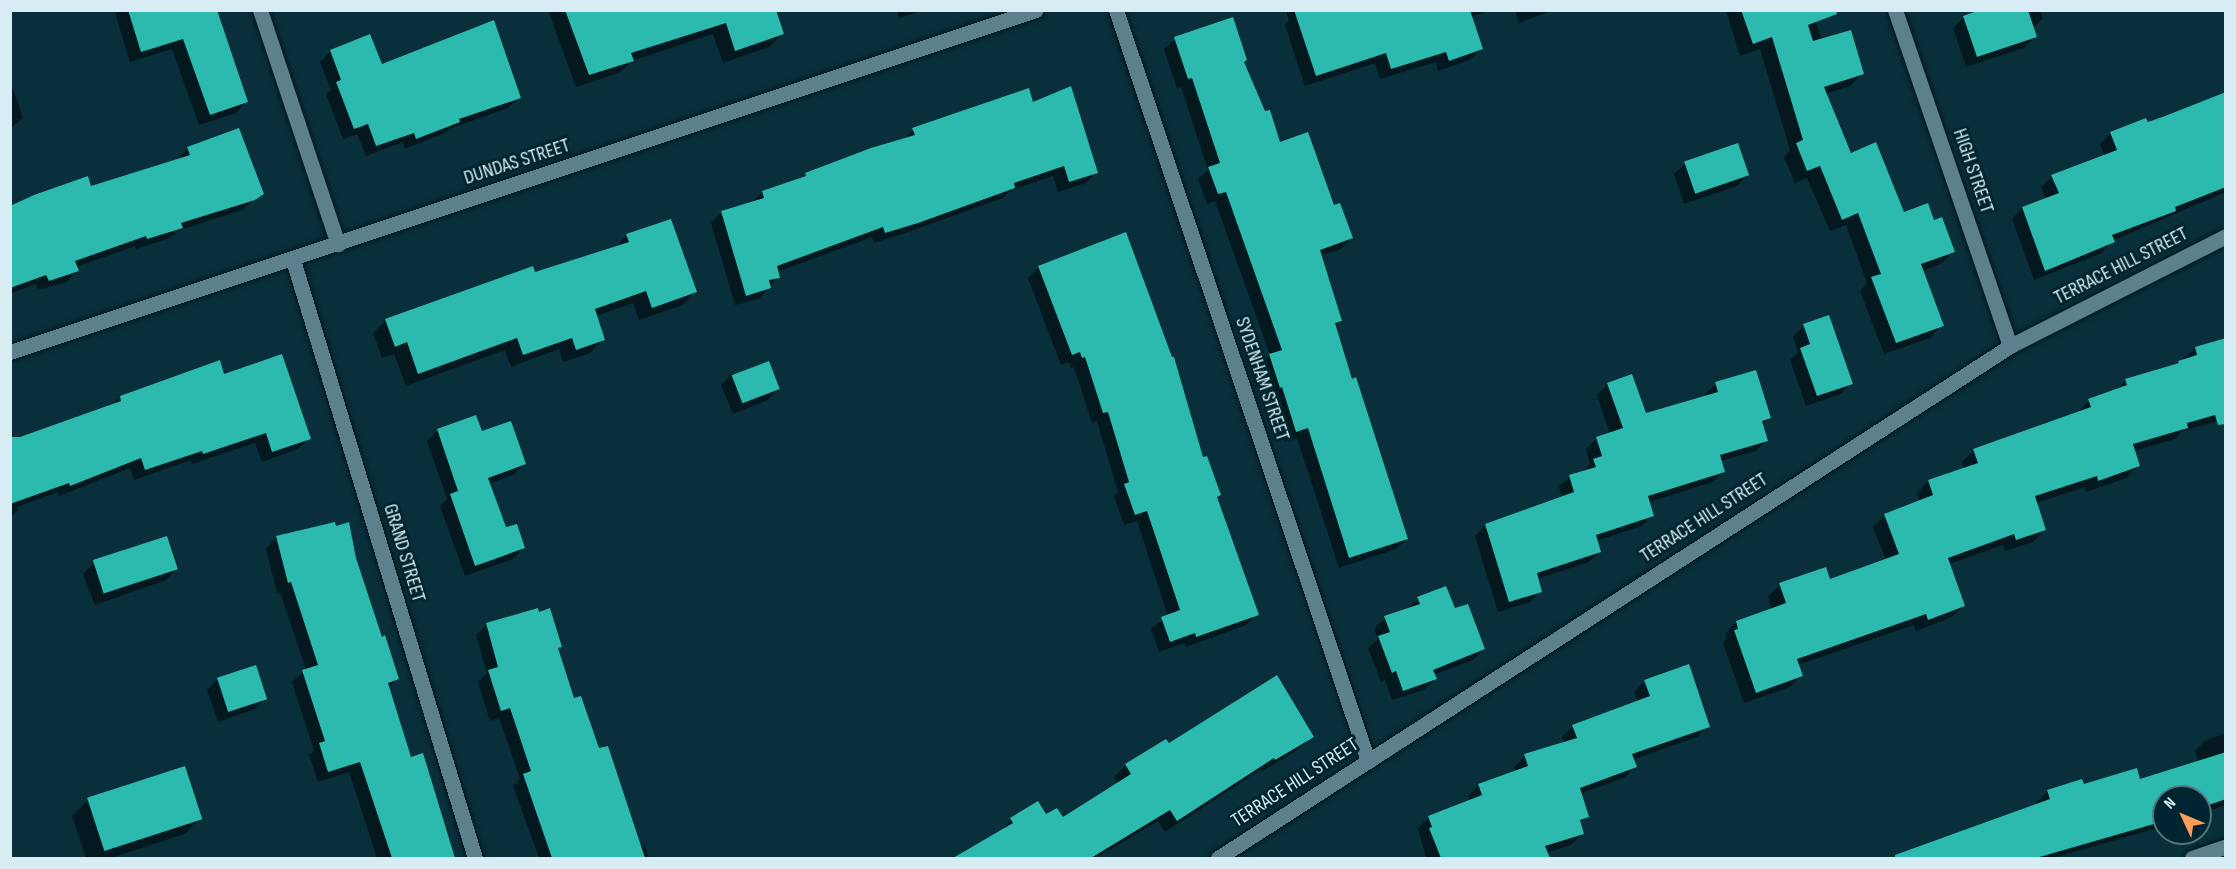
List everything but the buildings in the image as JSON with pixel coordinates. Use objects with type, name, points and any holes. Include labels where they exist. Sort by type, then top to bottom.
[{"type":"street","points":[[260,10],[338,243]]},
{"type":"street","name":"DUNDAS STREET","points":[[10,352],[293,260],[1036,10]]},
{"type":"street","name":"SYDENHAM STREET","points":[[1116,10],[1368,760]]},
{"type":"street","name":"HIGH STREET","points":[[1895,10],[2010,345]]},
{"type":"street","name":"TERRACE HILL STREET","points":[[1218,858],[2010,345],[2226,237]]},
{"type":"street","name":"GRAND STREET","points":[[293,260],[475,858]]},
{"type":"street","points":[[2192,858],[2226,846]]}]
